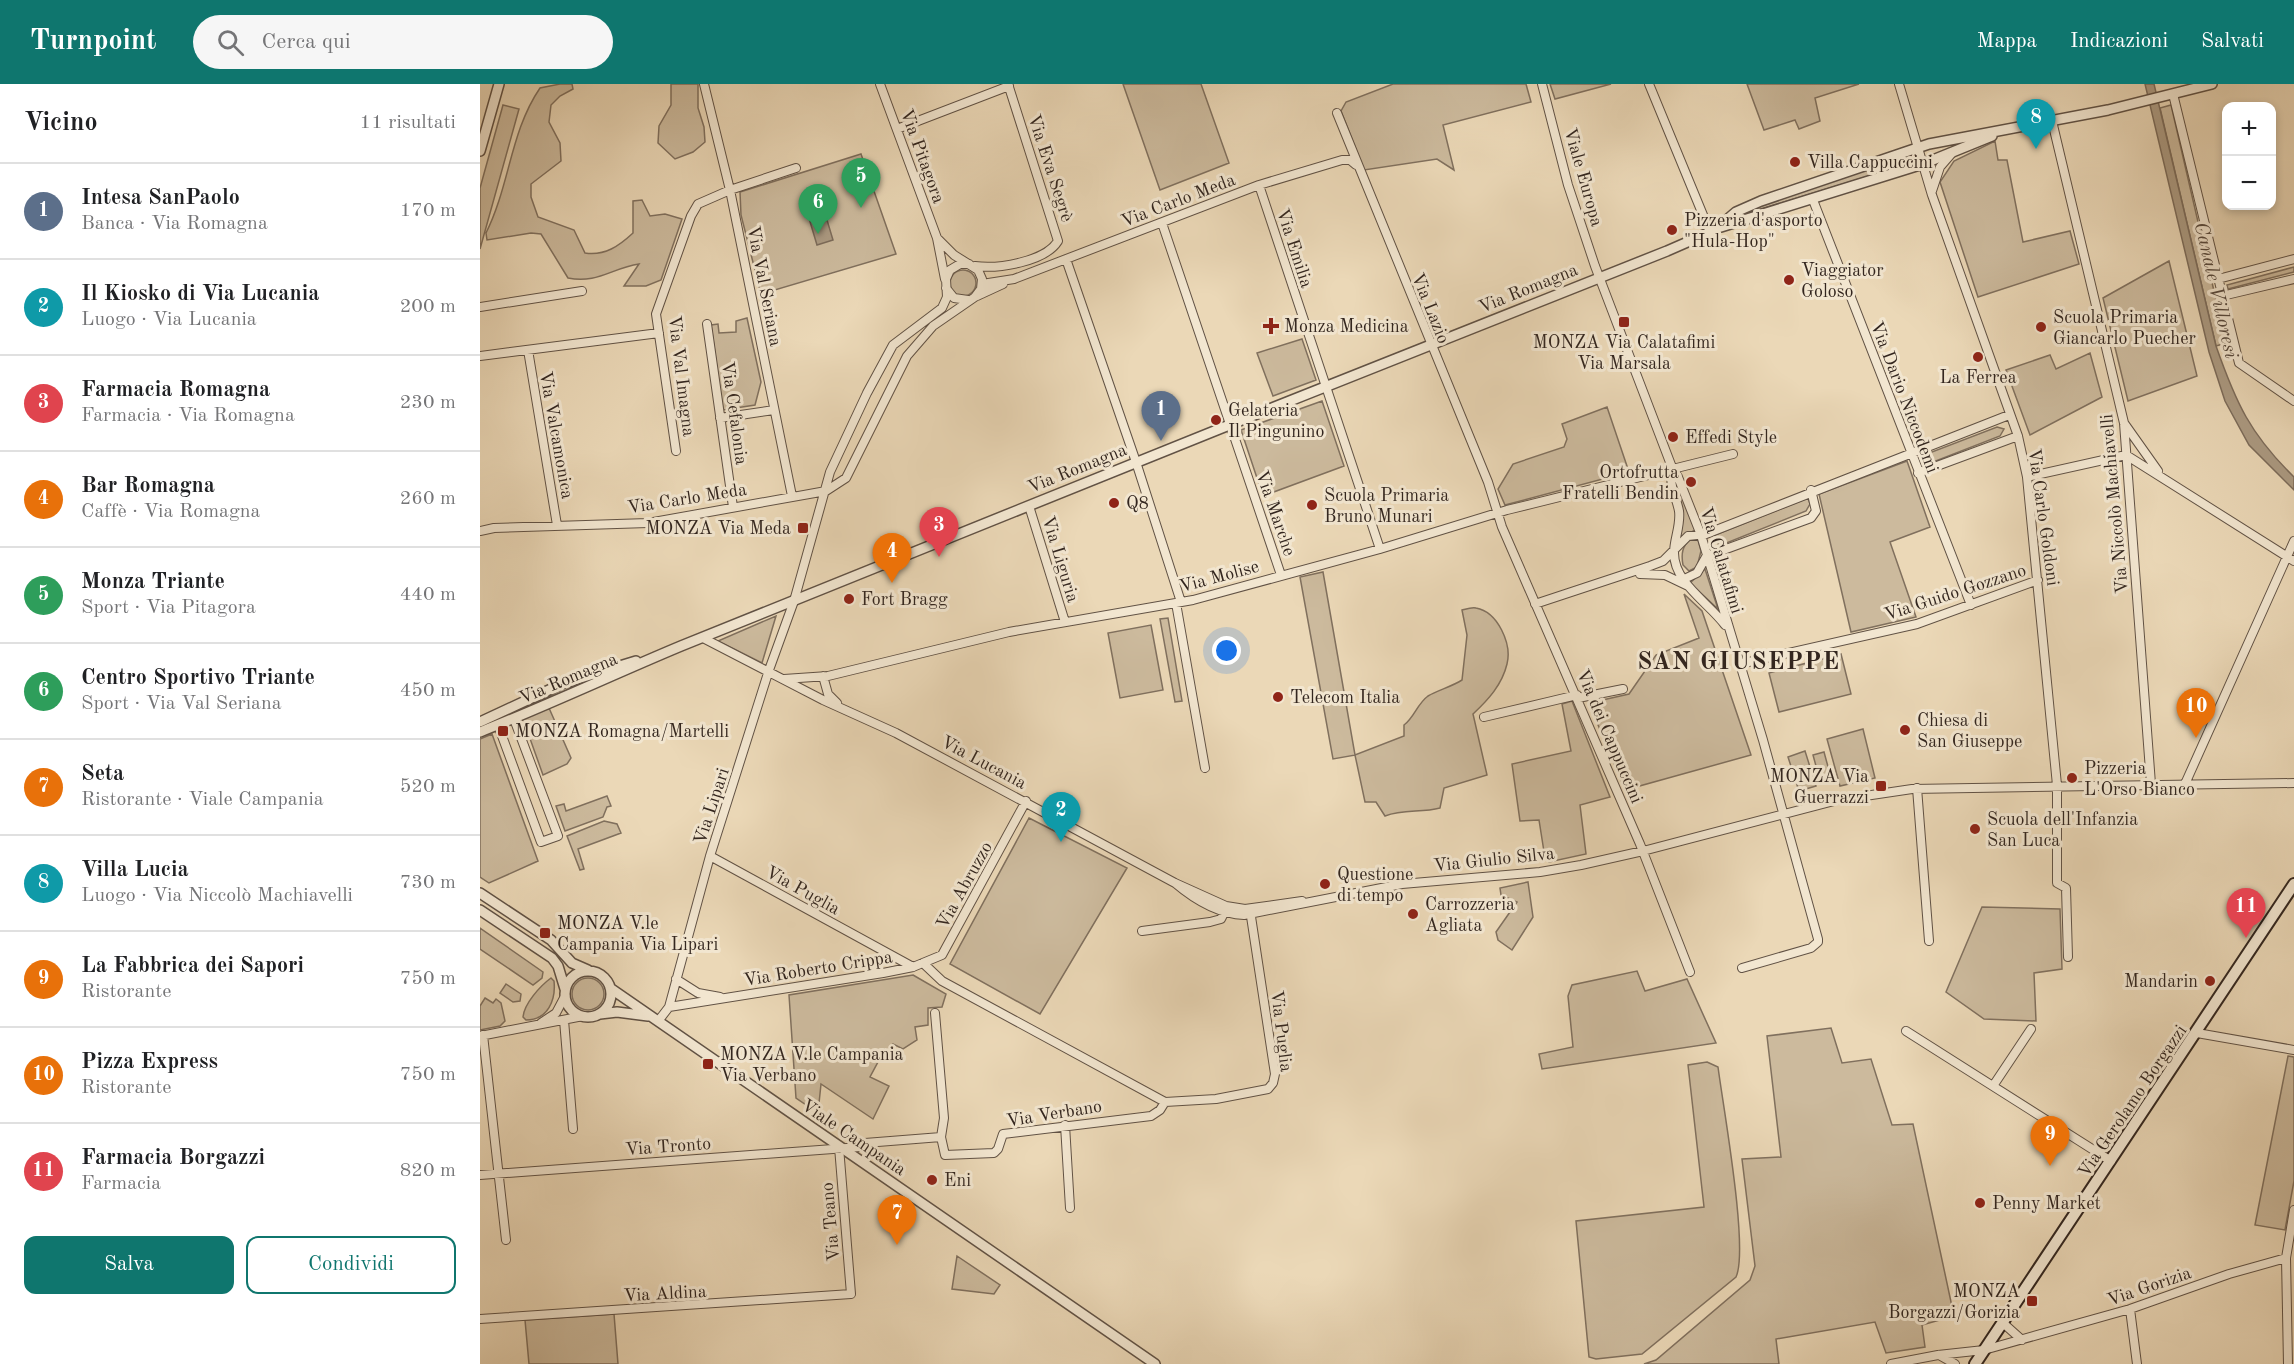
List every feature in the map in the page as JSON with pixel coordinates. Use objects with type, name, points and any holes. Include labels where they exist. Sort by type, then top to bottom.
[{"type":"main road","name":"Via Gerolamo Borgazzi","points":[[1975,1364],[2294,884]]},
{"type":"street","points":[[480,151],[499,84]]},
{"type":"street","name":"Via Val Seriana","points":[[704,84],[730,190],[792,496]]},
{"type":"street","name":"Via Pitagora","points":[[880,84],[937,238],[946,283]]},
{"type":"street","name":"Viale Europa","points":[[1542,84],[1568,185],[1600,277]]},
{"type":"street","points":[[1649,84],[1714,230]]},
{"type":"street","name":"Via Carlo Goldoni","points":[[1899,84],[1932,195],[2018,436],[2028,477],[2057,785],[2057,883],[2066,888],[2068,957]]},
{"type":"street","points":[[1714,230],[1736,212],[1761,201],[1918,148],[2052,121],[2212,84]]},
{"type":"street","points":[[897,129],[1008,85]]},
{"type":"street","name":"Via Eva Segrè","points":[[971,265],[1009,266],[1053,249],[1058,241],[1008,85]]},
{"type":"street","points":[[2173,94],[2239,363],[2294,401]]},
{"type":"street","name":"Via Lazio","points":[[1337,113],[1499,513]]},
{"type":"street","name":"Via Niccolò Machiavelli","points":[[2052,121],[2124,423],[2151,784]]},
{"type":"street","points":[[1714,230],[1923,164],[2011,129]]},
{"type":"street","points":[[1932,195],[1934,179],[1953,152]]},
{"type":"street","name":"Via Carlo Meda","points":[[480,531],[494,528],[648,523],[826,491],[846,478],[907,356],[933,326],[972,298],[1010,279],[1259,185],[1342,160],[1350,160],[1357,166]]},
{"type":"street","name":"Via Val Imagna","points":[[676,451],[656,314],[691,216],[698,204],[730,190],[796,168]]},
{"type":"street","name":"Via Emilia","points":[[1259,185],[1380,549]]},
{"type":"street","name":"Via Dario Niccodemi","points":[[1813,200],[1971,605]]},
{"type":"street","name":"Via Marche","points":[[1162,223],[1281,575]]},
{"type":"street","name":"Via Romagna","points":[[480,732],[581,691],[667,652],[1714,230]]},
{"type":"street","name":"Via Pitagora","points":[[937,238],[954,255],[971,265]]},
{"type":"street","points":[[1066,259],[1137,462],[1178,602],[1205,768]]},
{"type":"street","points":[[2218,279],[2294,259]]},
{"type":"street","points":[[794,601],[830,472],[841,446],[894,345],[939,311],[946,299],[946,283],[953,267],[971,265],[981,274],[982,284]]},
{"type":"street","name":"Via Calatafimi","points":[[1600,277],[1673,470],[1678,477],[1701,535],[1785,813],[1818,942],[1811,948],[1742,968]]},
{"type":"street","name":"Via Carlo Meda","points":[[972,298],[982,284],[1010,279]]},
{"type":"street","points":[[2221,292],[2294,279]]},
{"type":"street","points":[[946,283],[955,298],[972,298]]},
{"type":"street","points":[[480,308],[582,291]]},
{"type":"street","name":"Via Cefalonia","points":[[707,324],[733,507]]},
{"type":"street","points":[[480,356],[659,333]]},
{"type":"street","name":"Via Valcamonica","points":[[528,350],[558,525]]},
{"type":"street","points":[[720,418],[774,410]]},
{"type":"street","points":[[1535,604],[1663,561],[1688,536],[1701,535],[1811,490],[2009,415]]},
{"type":"street","points":[[2124,423],[2160,474]]},
{"type":"street","points":[[1918,473],[2018,436]]},
{"type":"street","name":"Via Molise","points":[[784,679],[823,676],[954,644],[1178,602],[1380,549],[1499,513],[1733,454]]},
{"type":"street","points":[[2028,477],[2127,455],[2290,559]]},
{"type":"street","name":"Via Calatafimi","points":[[1673,470],[1670,484],[1679,519],[1674,550],[1676,564],[1683,582],[1715,611],[1729,631]]},
{"type":"street","points":[[1623,576],[1651,572],[1683,582],[1697,573],[1707,556],[1811,518],[1816,511],[1811,490]]},
{"type":"street","name":"Via Liguria","points":[[1029,506],[1065,622]]},
{"type":"street","name":"Via dei Cappuccini","points":[[1499,513],[1502,527],[1643,851],[1690,972]]},
{"type":"street","points":[[2185,784],[2290,559],[2294,541]]},
{"type":"street","name":"Via Guido Gozzano","points":[[1740,664],[1917,624],[2038,580]]},
{"type":"street","name":"Via Lipari","points":[[656,1018],[669,1007],[710,856],[769,670],[794,601]]},
{"type":"street","points":[[703,638],[784,679]]},
{"type":"street","name":"Via Romagna","points":[[480,722],[579,678],[667,652]]},
{"type":"street","points":[[823,676],[828,694],[840,706]]},
{"type":"street","points":[[579,678],[584,683],[581,691]]},
{"type":"street","name":"Via Lucania","points":[[784,679],[1026,801],[1175,883],[1187,893],[1226,910]]},
{"type":"street","points":[[1484,717],[1623,689]]},
{"type":"street","points":[[498,725],[541,842],[558,836],[514,719]]},
{"type":"street","points":[[504,740],[519,733]]},
{"type":"street","name":"Via Giulio Silva","points":[[1142,931],[1210,922],[1221,919],[1226,910],[1250,911],[1417,882],[1540,872],[1643,851],[1860,795],[1917,788],[2294,783]]},
{"type":"street","points":[[1917,788],[1929,941]]},
{"type":"street","name":"Via Abruzzo","points":[[913,967],[942,955],[1026,801]]},
{"type":"street","name":"Via Puglia","points":[[710,856],[913,967]]},
{"type":"street","points":[[480,893],[551,940],[572,963],[604,977],[610,988],[609,1003],[597,1014],[482,1035],[506,1240]]},
{"type":"street","points":[[480,910],[554,960],[562,975],[565,993],[572,1010],[583,1016]]},
{"type":"street","name":"Via Puglia","points":[[1122,1119],[1151,1116],[1160,1110],[1165,1102],[1226,1097],[1268,1089],[1273,1083],[1275,1074],[1250,911]]},
{"type":"street","points":[[923,963],[942,981],[1165,1102]]},
{"type":"street","name":"Via Roberto Crippa","points":[[669,1007],[913,967]]},
{"type":"street","points":[[534,1027],[556,1013],[568,982],[576,974],[593,971]]},
{"type":"street","name":"Via Roberto Crippa","points":[[676,980],[698,993],[727,997]]},
{"type":"street","name":"Viale Campania","points":[[610,988],[1155,1364]]},
{"type":"street","name":"Viale Campania","points":[[597,1014],[617,1012],[656,1018]]},
{"type":"street","points":[[839,1147],[941,1137],[944,1118],[935,1013]]},
{"type":"street","points":[[564,1020],[573,1129]]},
{"type":"street","points":[[1993,1086],[2031,1029]]},
{"type":"street","points":[[1906,1030],[2111,1161]]},
{"type":"street","points":[[2197,1032],[2294,1050]]},
{"type":"street","name":"Via Verbano","points":[[941,1137],[944,1153],[948,1156],[994,1153],[998,1149],[1003,1134],[1122,1119]]},
{"type":"street","points":[[1065,1125],[1070,1208]]},
{"type":"street","name":"Via Tronto","points":[[480,1175],[839,1147]]},
{"type":"street","name":"Via Teano","points":[[839,1147],[851,1294]]},
{"type":"street","points":[[2288,1364],[2286,1258],[2294,1210]]},
{"type":"street","name":"Via Gorizia","points":[[1891,1364],[1938,1355],[1984,1350],[2022,1340],[2130,1309],[2229,1274],[2286,1258]]},
{"type":"street","name":"Via Aldina","points":[[480,1319],[851,1294]]},
{"type":"street","points":[[2130,1309],[2137,1364]]},
{"type":"street","points":[[2003,1323],[2022,1340]]},
{"type":"street","points":[[1938,1355],[1955,1364]]},
{"type":"shaded area","points":[[572,84],[573,89],[560,96],[551,105],[549,122],[560,143],[561,161],[531,184],[531,197],[538,217],[574,230],[585,253],[592,254],[611,249],[633,233],[633,201],[642,200],[650,216],[665,214],[682,219],[661,280],[646,286],[624,286],[639,264],[588,279],[568,278],[541,234],[531,233],[487,240],[486,233],[494,215],[522,122],[540,88]]},
{"type":"shaded area","points":[[671,84],[698,84],[698,108],[704,127],[705,142],[693,152],[675,159],[658,143],[659,126],[671,105]]},
{"type":"shaded area","points":[[1123,84],[1201,84],[1229,163],[1160,190]]},
{"type":"shaded area","points":[[1393,84],[1526,84],[1531,102],[1443,125],[1454,170],[1437,159],[1364,170],[1341,111],[1346,102]]},
{"type":"shaded area","points":[[1550,84],[1611,84],[1555,99]]},
{"type":"shaded area","points":[[1747,84],[1859,84],[1815,98],[1820,121],[1799,129],[1795,120],[1764,130]]},
{"type":"shaded area","points":[[2145,84],[2154,84],[2216,346],[2223,366],[2255,432],[2294,477],[2294,490],[2249,445],[2225,401],[2209,352]]},
{"type":"shaded area","points":[[503,105],[519,109],[480,249],[480,188]]},
{"type":"shaded area","points":[[2171,105],[2226,343],[2216,346],[2160,108]]},
{"type":"shaded area","points":[[1995,141],[1998,160],[2007,160],[2023,242],[2070,231],[2079,264],[1978,297],[1940,182],[1954,161]]},
{"type":"shaded area","points":[[861,154],[896,254],[761,294],[741,215],[740,192]]},
{"type":"shaded area","points":[[1912,154],[1915,162],[1758,210],[1757,207]]},
{"type":"shaded area","points":[[824,210],[833,240],[817,245],[808,215]]},
{"type":"shaded area","points":[[2169,261],[2197,376],[2128,401],[2103,298]]},
{"type":"shaded area","points":[[2294,267],[2294,272],[2228,289],[2227,285]]},
{"type":"shaded area","points":[[963,270],[972,274],[976,283],[972,292],[963,296],[954,292],[950,283],[954,274]]},
{"type":"shaded area","points":[[747,318],[761,382],[755,405],[723,410],[711,325],[718,324],[719,333],[736,332],[736,321]]},
{"type":"shaded area","points":[[1302,339],[1316,380],[1273,396],[1257,353]]},
{"type":"shaded area","points":[[2090,353],[2102,397],[2030,435],[2006,370],[2050,355],[2056,369]]},
{"type":"shaded area","points":[[1322,401],[1344,466],[1263,496],[1241,430]]},
{"type":"shaded area","points":[[1607,407],[1629,472],[1505,505],[1498,489],[1513,464],[1564,447],[1567,439],[1562,424]]},
{"type":"shaded area","points":[[1997,427],[2004,429],[2000,436],[1928,464],[1922,462],[1924,455]]},
{"type":"shaded area","points":[[1907,461],[1930,527],[1890,542],[1916,617],[1851,632],[1819,494]]},
{"type":"shaded area","points":[[1673,480],[1676,480],[1695,530],[1680,539]]},
{"type":"shaded area","points":[[1808,498],[1810,504],[1806,511],[1719,546],[1715,535]]},
{"type":"shaded area","points":[[1691,539],[1698,540],[1701,551],[1697,567],[1689,571],[1683,565],[1682,554],[1684,547]]},
{"type":"shaded area","points":[[1705,569],[1718,609],[1690,583]]},
{"type":"shaded area","points":[[1323,572],[1355,755],[1333,759],[1300,577]]},
{"type":"shaded area","points":[[1684,594],[1702,611],[1751,755],[1625,790],[1589,703],[1629,694],[1656,655],[1699,638]]},
{"type":"shaded area","points":[[1476,608],[1484,611],[1497,622],[1507,647],[1505,672],[1489,698],[1473,714],[1487,775],[1444,788],[1440,808],[1399,812],[1385,816],[1376,802],[1365,802],[1355,755],[1404,736],[1404,725],[1424,699],[1462,680],[1467,635],[1462,610]]},
{"type":"shaded area","points":[[776,616],[762,663],[718,641]]},
{"type":"shaded area","points":[[1168,618],[1182,701],[1175,702],[1160,619]]},
{"type":"shaded area","points":[[1151,625],[1163,690],[1120,698],[1108,633]]},
{"type":"shaded area","points":[[1841,654],[1851,694],[1779,712],[1769,673]]},
{"type":"shaded area","points":[[1572,701],[1610,797],[1580,805],[1586,854],[1549,862],[1545,858],[1539,820],[1520,821],[1512,764],[1571,751],[1562,704]]},
{"type":"shaded area","points":[[549,708],[571,758],[567,764],[543,775],[523,719]]},
{"type":"shaded area","points":[[1863,729],[1875,778],[1840,786],[1827,739]]},
{"type":"shaded area","points":[[492,734],[538,861],[489,883],[480,877],[480,739]]},
{"type":"shaded area","points":[[1805,751],[1816,786],[1799,791],[1788,757]]},
{"type":"shaded area","points":[[1824,752],[1830,774],[1819,777],[1813,755]]},
{"type":"shaded area","points":[[607,796],[611,806],[607,807],[603,817],[565,831],[556,806],[564,804],[566,811]]},
{"type":"shaded area","points":[[1029,818],[1127,868],[1040,1014],[950,964]]},
{"type":"shaded area","points":[[604,821],[617,824],[621,833],[578,849],[584,869],[580,870],[567,836]]},
{"type":"shaded area","points":[[1528,882],[1533,917],[1512,950],[1498,940],[1496,932],[1517,902],[1501,895],[1500,888]]},
{"type":"shaded area","points":[[1982,907],[2060,909],[2062,969],[2034,973],[2036,1021],[1984,1019],[1946,992]]},
{"type":"shaded area","points":[[480,928],[543,972],[542,978],[533,985],[480,949]]},
{"type":"shaded area","points":[[1637,971],[1645,991],[1687,979],[1716,1043],[1542,1069],[1539,1054],[1573,1047],[1568,996],[1572,985]]},
{"type":"shaded area","points":[[913,975],[946,994],[942,1007],[928,1008],[928,1025],[915,1027],[917,1040],[903,1049],[893,1044],[890,1051],[885,1049],[870,1077],[889,1086],[873,1119],[821,1084],[818,1113],[796,1098],[789,995]]},
{"type":"shaded area","points":[[551,978],[554,981],[554,995],[549,1008],[540,1017],[526,1020],[523,1017],[529,1001]]},
{"type":"shaded area","points":[[588,978],[600,982],[604,994],[600,1006],[588,1010],[576,1006],[572,994],[576,982]]},
{"type":"shaded area","points":[[506,984],[521,994],[520,1001],[513,1002],[500,993]]},
{"type":"shaded area","points":[[485,998],[493,1003],[496,999],[501,1003],[505,1021],[500,1026],[480,1030],[480,1006]]},
{"type":"shaded area","points":[[1831,1028],[1842,1063],[1871,1059],[1892,1125],[1913,1124],[1954,1316],[1922,1325],[1925,1347],[1886,1353],[1875,1322],[1776,1339],[1779,1364],[1644,1364],[1656,1360],[1750,1280],[1755,1266],[1742,1159],[1781,1157],[1767,1036]]},
{"type":"shaded area","points":[[2288,1056],[2294,1057],[2294,1181],[2285,1230],[2255,1225]]},
{"type":"shaded area","points":[[1707,1062],[1718,1067],[1729,1143],[1739,1238],[1739,1262],[1736,1277],[1642,1354],[1596,1359],[1589,1357],[1576,1221],[1704,1207],[1688,1065]]},
{"type":"shaded area","points":[[957,1256],[1000,1285],[994,1294],[952,1289]]},
{"type":"shaded area","points":[[614,1314],[618,1364],[529,1364],[525,1320]]},
{"type":"place","name":"Villa Lucia","points":[[2036,149]]},
{"type":"place","name":"Villa Cappuccini","points":[[1795,162]]},
{"type":"place","name":"Monza Triante","points":[[861,208]]},
{"type":"place","name":"Pizzeria d'asporto \"Hula-Hop\"","points":[[1672,230]]},
{"type":"place","name":"Centro Sportivo Triante","points":[[818,234]]},
{"type":"place","name":"Viaggiator Goloso","points":[[1789,280]]},
{"type":"place","name":"MONZA Via Calatafimi Via Marsala","points":[[1624,322]]},
{"type":"place","name":"Monza Medicina","points":[[1271,326]]},
{"type":"place","name":"Scuola Primaria Giancarlo Puecher","points":[[2041,327]]},
{"type":"place","name":"La Ferrea","points":[[1978,357]]},
{"type":"place","name":"Gelateria Il Pingunino","points":[[1216,420]]},
{"type":"place","name":"Effedi Style","points":[[1673,437]]},
{"type":"place","name":"Intesa SanPaolo","points":[[1161,441]]},
{"type":"place","name":"Ortofrutta Fratelli Bendin","points":[[1691,482]]},
{"type":"place","name":"Q8","points":[[1114,503]]},
{"type":"place","name":"Scuola Primaria Bruno Munari","points":[[1312,505]]},
{"type":"place","name":"MONZA Via Meda","points":[[803,528]]},
{"type":"place","name":"Farmacia Romagna","points":[[939,557]]},
{"type":"place","name":"Bar Romagna","points":[[892,583]]},
{"type":"place","name":"Fort Bragg","points":[[849,599]]},
{"type":"place","name":"Telecom Italia","points":[[1278,697]]},
{"type":"place","name":"Chiesa di San Giuseppe","points":[[1905,730]]},
{"type":"place","name":"MONZA Romagna/Martelli","points":[[503,731]]},
{"type":"place","name":"Pizza Express","points":[[2196,738]]},
{"type":"place","name":"Pizzeria L'Orso Bianco","points":[[2072,778]]},
{"type":"place","name":"MONZA Via Guerrazzi","points":[[1881,786]]},
{"type":"place","name":"Scuola dell'Infanzia San Luca","points":[[1975,829]]},
{"type":"place","name":"Il Kiosko di Via Lucania","points":[[1061,842]]},
{"type":"place","name":"Questione di tempo","points":[[1325,884]]},
{"type":"place","name":"Carrozzeria Agliata","points":[[1413,914]]},
{"type":"place","name":"MONZA V.le Campania Via Lipari","points":[[545,933]]},
{"type":"place","name":"Farmacia Borgazzi","points":[[2246,938]]},
{"type":"place","name":"Mandarin","points":[[2210,981]]},
{"type":"place","name":"MONZA V.le Campania Via Verbano","points":[[708,1064]]},
{"type":"place","name":"La Fabbrica dei Sapori","points":[[2050,1166]]},
{"type":"place","name":"Eni","points":[[932,1180]]},
{"type":"place","name":"Penny Market","points":[[1980,1203]]},
{"type":"place","name":"Seta","points":[[897,1245]]},
{"type":"place","name":"MONZA Borgazzi/Gorizia","points":[[2032,1301]]},
{"type":"district","name":"SAN GIUSEPPE","points":[[1739,661]]},
{"type":"water label","name":"Canale Villoresi","points":[[2217,290]]}]
